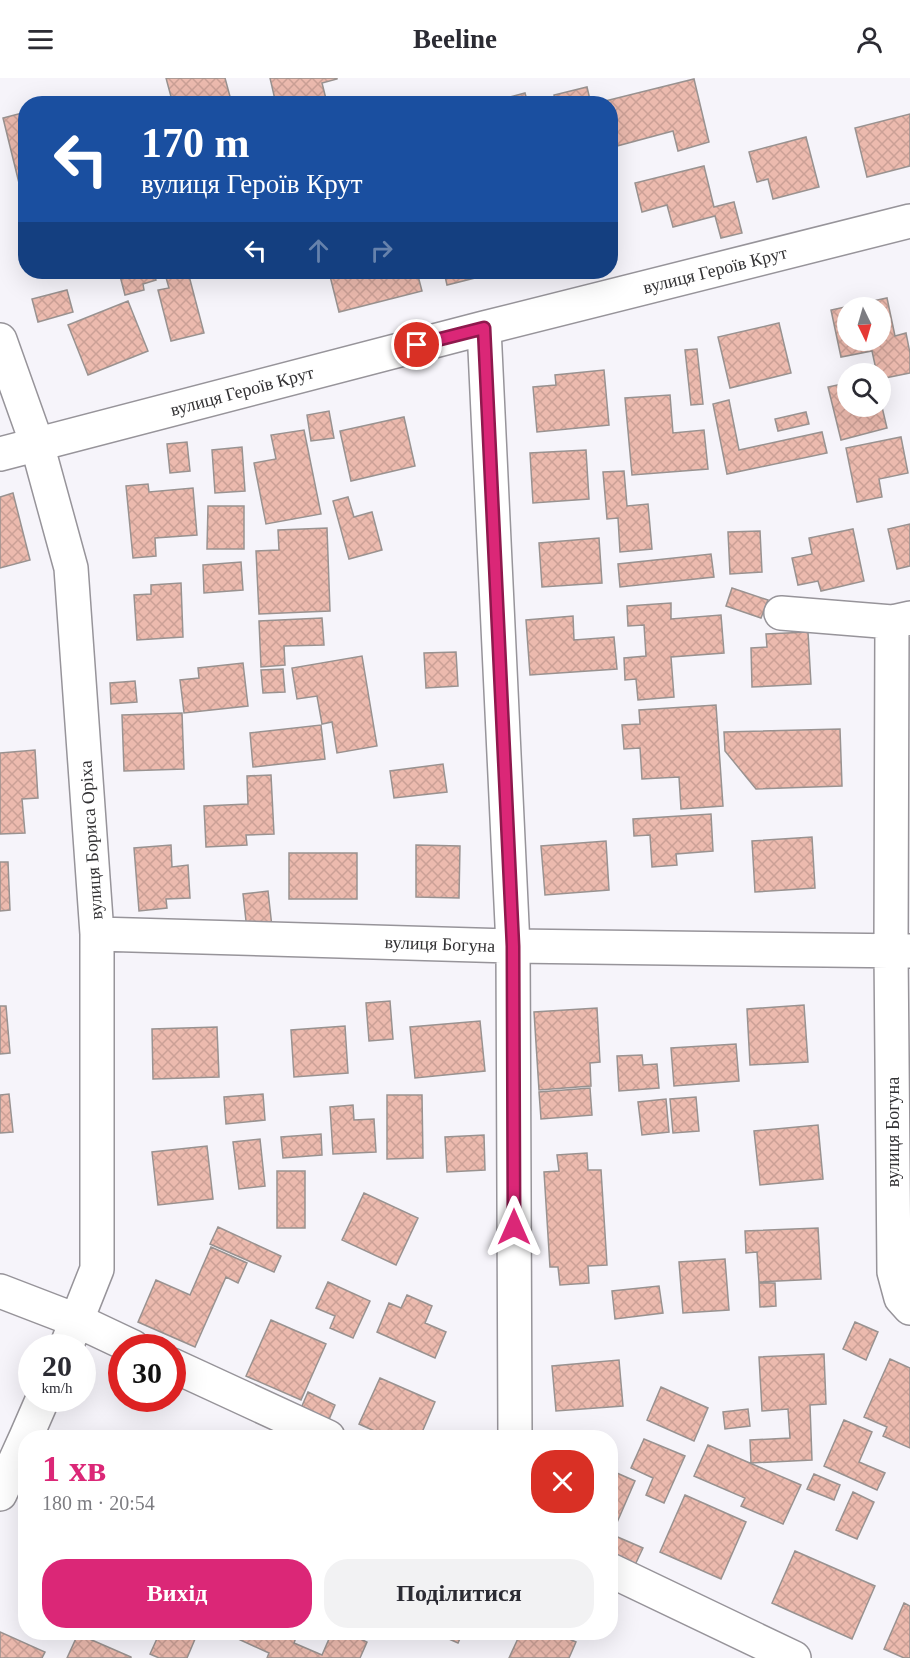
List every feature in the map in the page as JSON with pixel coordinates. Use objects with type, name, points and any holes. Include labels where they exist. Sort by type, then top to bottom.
[{"type":"street","name":"вулиця Героїв Крут","points":[[0,454],[484,328],[910,221]]},
{"type":"street","points":[[484,328],[513,946],[515,1430]]},
{"type":"street","name":"вулиця Бориса Оріха","points":[[0,340],[38,444],[72,568],[97,934],[97,1269],[72,1334]]},
{"type":"street","points":[[781,613],[901,620]]},
{"type":"street","name":"вулиця Богуна","points":[[901,620],[901,951],[894,1272],[902,1298],[910,1308]]},
{"type":"street","name":"вулиця Богуна","points":[[97,934],[513,946],[901,951]]},
{"type":"street","points":[[0,1291],[72,1334]]},
{"type":"street","points":[[186,1371],[313,1430]]},
{"type":"street","points":[[29,1430],[37,1412]]},
{"type":"street","points":[[0,1494],[18,1455]]},
{"type":"street","points":[[618,1574],[794,1658]]},
{"type":"building","points":[[166,78],[225,78],[230,96],[171,96]]},
{"type":"building","points":[[270,78],[337,78],[322,83],[325,96],[274,96]]},
{"type":"building","points":[[694,79],[709,142],[678,151],[673,131],[618,146],[618,98]]},
{"type":"building","points":[[587,87],[589,96],[554,96]]},
{"type":"building","points":[[18,114],[18,179],[3,118]]},
{"type":"building","points":[[910,114],[910,166],[867,177],[855,128]]},
{"type":"building","points":[[806,137],[819,187],[773,199],[768,179],[757,182],[749,152]]},
{"type":"building","points":[[704,166],[714,207],[734,202],[742,233],[721,238],[715,216],[673,227],[667,205],[642,212],[635,183]]},
{"type":"building","points":[[121,279],[156,279],[143,284],[144,290],[125,295]]},
{"type":"building","points":[[166,279],[190,279],[204,333],[171,341],[158,290],[169,288]]},
{"type":"building","points":[[331,279],[419,279],[422,291],[339,312]]},
{"type":"building","points":[[446,279],[471,279],[447,285]]},
{"type":"building","points":[[67,290],[73,312],[38,322],[32,299]]},
{"type":"building","points":[[128,301],[148,351],[88,375],[68,325]]},
{"type":"building","points":[[837,309],[837,338],[831,310]]},
{"type":"building","points":[[891,317],[895,336],[906,333],[910,353],[910,373],[891,377],[891,363],[875,363],[872,351],[891,351]]},
{"type":"building","points":[[779,323],[791,373],[730,388],[718,337]]},
{"type":"building","points":[[697,349],[703,404],[691,405],[685,350]]},
{"type":"building","points":[[840,351],[872,351],[841,357]]},
{"type":"building","points":[[604,370],[609,425],[537,432],[533,387],[556,385],[555,375]]},
{"type":"building","points":[[837,385],[837,417],[884,417],[887,428],[841,440],[828,387]]},
{"type":"building","points":[[670,395],[673,433],[704,430],[708,469],[632,475],[625,398]]},
{"type":"building","points":[[729,400],[739,450],[822,432],[827,453],[727,474],[713,404]]},
{"type":"building","points":[[329,411],[334,438],[311,441],[307,415]]},
{"type":"building","points":[[806,412],[809,424],[778,431],[775,419]]},
{"type":"building","points":[[404,417],[415,466],[351,481],[340,431]]},
{"type":"building","points":[[304,430],[321,514],[266,524],[254,463],[276,459],[271,435]]},
{"type":"building","points":[[901,437],[908,473],[879,479],[882,497],[857,502],[846,448]]},
{"type":"building","points":[[187,442],[190,471],[170,473],[167,444]]},
{"type":"building","points":[[242,447],[245,491],[215,493],[212,450]]},
{"type":"building","points":[[586,450],[589,499],[533,503],[530,453]]},
{"type":"building","points":[[624,471],[627,506],[648,504],[652,549],[620,552],[618,518],[607,519],[603,472]]},
{"type":"building","points":[[148,484],[149,492],[193,488],[197,535],[155,538],[156,556],[133,558],[126,486]]},
{"type":"building","points":[[13,493],[30,560],[0,568],[0,497]]},
{"type":"building","points":[[348,497],[354,517],[372,512],[382,550],[349,559],[333,501]]},
{"type":"building","points":[[208,506],[244,506],[244,549],[207,549]]},
{"type":"building","points":[[910,524],[910,566],[897,569],[888,529]]},
{"type":"building","points":[[327,528],[330,611],[259,614],[256,551],[279,550],[278,530]]},
{"type":"building","points":[[853,529],[864,581],[821,591],[818,581],[798,585],[792,558],[812,554],[809,538]]},
{"type":"building","points":[[760,531],[762,572],[730,574],[728,532]]},
{"type":"building","points":[[599,538],[602,583],[542,587],[539,543]]},
{"type":"building","points":[[711,554],[714,577],[620,587],[618,564]]},
{"type":"building","points":[[241,562],[243,590],[204,593],[203,565]]},
{"type":"building","points":[[181,583],[183,637],[137,640],[134,595],[151,594],[151,585]]},
{"type":"building","points":[[732,588],[768,600],[761,618],[726,606]]},
{"type":"building","points":[[671,603],[671,619],[721,615],[724,653],[671,657],[674,697],[638,700],[636,679],[625,680],[624,658],[646,656],[644,625],[628,626],[627,606]]},
{"type":"building","points":[[573,616],[574,640],[614,637],[617,669],[530,675],[526,620]]},
{"type":"building","points":[[322,618],[324,645],[284,646],[285,665],[261,667],[259,621]]},
{"type":"building","points":[[808,632],[811,684],[752,687],[751,648],[767,647],[766,634]]},
{"type":"building","points":[[456,652],[458,686],[426,688],[424,653]]},
{"type":"building","points":[[362,656],[377,746],[337,753],[332,722],[322,724],[317,696],[297,699],[292,668]]},
{"type":"building","points":[[243,663],[248,706],[184,713],[180,680],[199,678],[198,668]]},
{"type":"building","points":[[283,669],[285,692],[263,693],[261,670]]},
{"type":"building","points":[[135,681],[137,702],[111,704],[110,683]]},
{"type":"building","points":[[716,705],[723,806],[681,809],[679,777],[642,779],[640,748],[624,749],[622,725],[640,724],[639,710]]},
{"type":"building","points":[[182,713],[184,769],[124,771],[122,715]]},
{"type":"building","points":[[321,725],[325,759],[253,767],[250,733]]},
{"type":"building","points":[[840,729],[842,786],[756,789],[725,751],[724,732]]},
{"type":"building","points":[[35,750],[38,798],[22,799],[25,833],[0,834],[0,753]]},
{"type":"building","points":[[443,764],[447,792],[394,798],[390,771]]},
{"type":"building","points":[[271,775],[274,834],[246,835],[247,845],[206,847],[204,806],[248,804],[247,776]]},
{"type":"building","points":[[711,814],[713,851],[676,854],[677,865],[652,867],[650,835],[634,836],[633,819]]},
{"type":"building","points":[[812,837],[815,888],[755,892],[752,841]]},
{"type":"building","points":[[606,841],[609,890],[545,895],[541,846]]},
{"type":"building","points":[[171,845],[172,867],[188,865],[190,898],[166,899],[167,908],[139,911],[134,848]]},
{"type":"building","points":[[416,845],[460,846],[459,898],[416,897]]},
{"type":"building","points":[[289,853],[357,853],[357,899],[289,899]]},
{"type":"building","points":[[0,862],[8,862],[10,910],[0,911]]},
{"type":"building","points":[[268,891],[272,927],[247,930],[243,894]]},
{"type":"building","points":[[390,1001],[393,1039],[369,1041],[366,1003]]},
{"type":"building","points":[[804,1005],[808,1062],[750,1065],[747,1009]]},
{"type":"building","points":[[0,1006],[6,1006],[10,1053],[0,1054]]},
{"type":"building","points":[[597,1008],[600,1062],[590,1063],[591,1086],[539,1090],[534,1012]]},
{"type":"building","points":[[480,1021],[485,1071],[415,1078],[410,1027]]},
{"type":"building","points":[[345,1026],[348,1073],[294,1077],[291,1030]]},
{"type":"building","points":[[217,1027],[219,1077],[153,1079],[152,1029]]},
{"type":"building","points":[[736,1044],[739,1081],[674,1086],[671,1048]]},
{"type":"building","points":[[642,1055],[643,1065],[657,1064],[659,1088],[619,1091],[617,1056]]},
{"type":"building","points":[[590,1088],[592,1115],[541,1119],[539,1092]]},
{"type":"building","points":[[9,1094],[13,1132],[0,1133],[0,1095]]},
{"type":"building","points":[[263,1094],[265,1120],[226,1124],[224,1097]]},
{"type":"building","points":[[387,1095],[422,1095],[423,1158],[387,1159]]},
{"type":"building","points":[[696,1097],[699,1131],[673,1133],[670,1099]]},
{"type":"building","points":[[666,1099],[669,1132],[642,1135],[638,1102]]},
{"type":"building","points":[[353,1105],[354,1120],[374,1119],[376,1152],[333,1154],[330,1107]]},
{"type":"building","points":[[818,1125],[823,1179],[760,1185],[754,1131]]},
{"type":"building","points":[[321,1134],[322,1155],[283,1158],[281,1137]]},
{"type":"building","points":[[484,1135],[485,1170],[447,1172],[445,1137]]},
{"type":"building","points":[[260,1139],[265,1186],[239,1189],[233,1142]]},
{"type":"building","points":[[207,1146],[213,1199],[158,1205],[152,1152]]},
{"type":"building","points":[[587,1153],[588,1170],[601,1170],[607,1265],[588,1266],[589,1283],[560,1285],[558,1267],[550,1267],[544,1172],[559,1171],[557,1155]]},
{"type":"building","points":[[277,1171],[305,1171],[305,1228],[277,1228]]},
{"type":"building","points":[[364,1193],[418,1218],[396,1265],[342,1240]]},
{"type":"building","points":[[218,1227],[281,1256],[274,1272],[210,1244]]},
{"type":"building","points":[[818,1228],[821,1279],[759,1282],[757,1252],[746,1253],[745,1231]]},
{"type":"building","points":[[211,1247],[247,1263],[238,1283],[226,1277],[195,1347],[186,1343],[186,1334],[165,1334],[138,1322],[156,1280],[190,1295]]},
{"type":"building","points":[[725,1259],[729,1310],[683,1313],[679,1262]]},
{"type":"building","points":[[328,1282],[370,1301],[353,1338],[330,1328],[335,1316],[316,1308]]},
{"type":"building","points":[[759,1283],[775,1283],[776,1306],[760,1307]]},
{"type":"building","points":[[659,1286],[663,1313],[615,1319],[612,1291]]},
{"type":"building","points":[[407,1295],[432,1306],[425,1323],[446,1332],[435,1358],[377,1332],[389,1303],[401,1308]]},
{"type":"building","points":[[271,1320],[326,1344],[301,1400],[246,1376]]},
{"type":"building","points":[[855,1322],[878,1332],[866,1360],[843,1349]]},
{"type":"building","points":[[824,1354],[826,1404],[810,1405],[812,1460],[751,1463],[750,1440],[790,1438],[788,1409],[762,1411],[759,1357]]},
{"type":"building","points":[[890,1359],[910,1368],[910,1448],[883,1436],[887,1427],[864,1417]]},
{"type":"building","points":[[619,1360],[623,1406],[556,1411],[552,1366]]},
{"type":"building","points":[[380,1378],[435,1402],[423,1430],[372,1430],[359,1424]]},
{"type":"building","points":[[661,1387],[708,1408],[694,1441],[647,1420]]},
{"type":"building","points":[[308,1392],[335,1405],[325,1430],[314,1430],[295,1422]]},
{"type":"building","points":[[748,1409],[750,1426],[725,1429],[723,1412]]},
{"type":"building","points":[[844,1420],[872,1432],[859,1462],[885,1473],[877,1490],[824,1466]]},
{"type":"building","points":[[644,1439],[685,1456],[664,1503],[646,1495],[653,1478],[631,1468]]},
{"type":"building","points":[[708,1445],[801,1485],[783,1524],[741,1506],[745,1498],[694,1476]]},
{"type":"building","points":[[618,1474],[635,1481],[618,1520]]},
{"type":"building","points":[[814,1474],[840,1485],[834,1500],[807,1489]]},
{"type":"building","points":[[853,1492],[874,1502],[857,1539],[836,1530]]},
{"type":"building","points":[[685,1495],[746,1522],[721,1579],[660,1552]]},
{"type":"building","points":[[618,1537],[643,1548],[634,1567],[618,1560]]},
{"type":"building","points":[[795,1551],[875,1586],[852,1639],[772,1603]]},
{"type":"building","points":[[904,1603],[910,1606],[910,1658],[904,1658],[884,1649]]},
{"type":"building","points":[[0,1632],[45,1652],[42,1658],[0,1658]]},
{"type":"building","points":[[75,1640],[92,1640],[131,1657],[131,1658],[67,1658]]},
{"type":"building","points":[[156,1640],[195,1640],[187,1658],[159,1658],[150,1654]]},
{"type":"building","points":[[240,1640],[295,1640],[294,1643],[322,1655],[329,1640],[367,1642],[360,1658],[267,1658],[269,1653]]},
{"type":"building","points":[[517,1640],[571,1640],[576,1642],[569,1658],[509,1658]]},
{"type":"route","points":[[417,345],[484,328],[513,946],[514,1227]]}]
